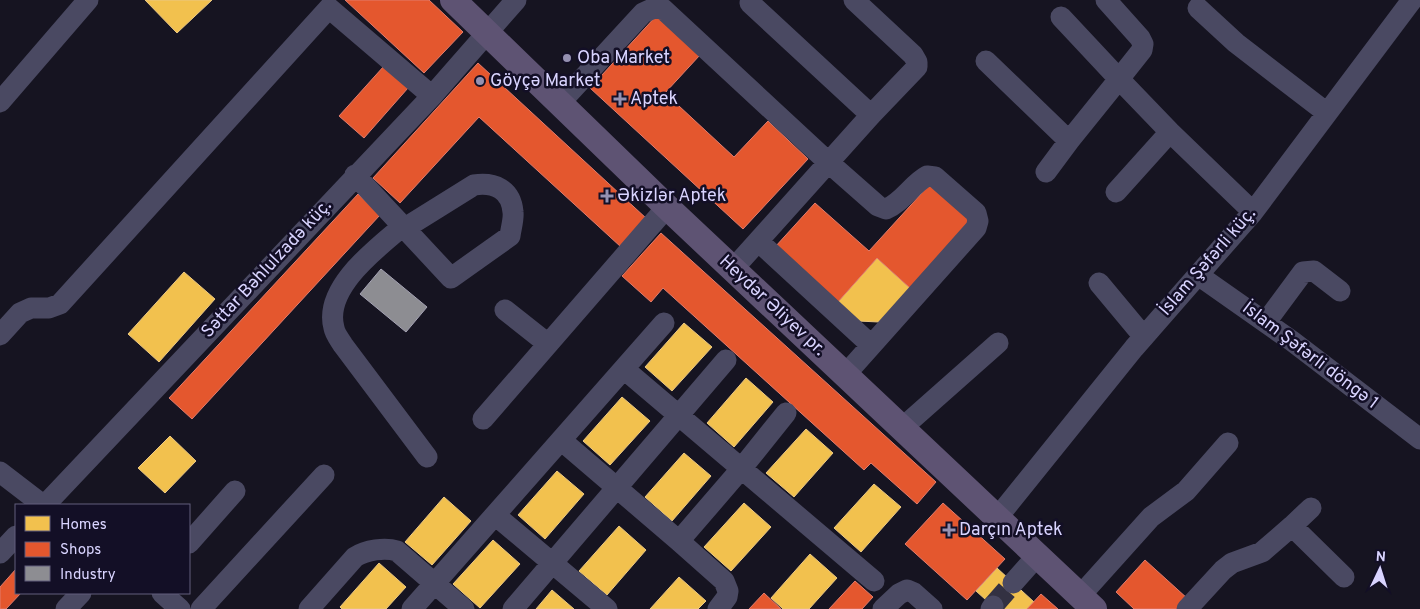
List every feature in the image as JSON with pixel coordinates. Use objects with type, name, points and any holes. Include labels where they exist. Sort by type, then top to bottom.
[{"type":"main road","name":"Heydər Əliyev pr.","points":[[453,0],[667,207],[1087,602]]},
{"type":"street","points":[[0,102],[88,0]]},
{"type":"street","name":"Səttar Bəhlulzadə küç.","points":[[53,503],[355,175],[432,96],[516,0]]},
{"type":"street","points":[[734,269],[828,162],[917,67],[917,62],[913,55],[854,0]]},
{"type":"street","points":[[1046,172],[1142,50],[1143,44],[1140,38],[1106,0]]},
{"type":"street","name":"İslam Şəfərli küç.","points":[[997,518],[1144,337],[1253,212],[1412,0]]},
{"type":"street","points":[[750,3],[871,116]]},
{"type":"street","points":[[0,335],[20,313],[31,308],[49,308],[60,304],[325,4],[432,96]]},
{"type":"street","points":[[560,103],[643,13],[654,8],[663,8],[828,162],[878,206],[886,209],[894,206],[921,179],[928,176],[935,177],[976,213],[978,221],[976,228],[845,375]]},
{"type":"street","points":[[1198,8],[1236,43],[1327,113]]},
{"type":"street","points":[[1062,17],[1170,132],[1253,212]]},
{"type":"street","points":[[986,61],[1069,141]]},
{"type":"street","points":[[1116,192],[1170,132]]},
{"type":"street","points":[[355,175],[404,227],[451,278],[510,236],[513,212],[510,198],[498,186],[486,183],[474,185],[404,227],[366,258],[342,286],[332,312],[334,329],[343,345],[428,457]]},
{"type":"street","points":[[483,419],[667,207]]},
{"type":"street","points":[[758,241],[871,345]]},
{"type":"street","points":[[1266,322],[1303,272],[1308,270],[1314,271],[1340,291]]},
{"type":"street","name":"İslam Şəfərli döngə 1","points":[[1198,275],[1266,322],[1420,440]]},
{"type":"street","points":[[1099,283],[1144,337]]},
{"type":"street","points":[[506,310],[548,344]]},
{"type":"street","points":[[412,609],[664,323]]},
{"type":"street","points":[[902,428],[998,343]]},
{"type":"street","points":[[512,609],[726,360]]},
{"type":"street","points":[[624,369],[874,581]]},
{"type":"street","points":[[679,541],[786,413]]},
{"type":"street","points":[[561,440],[679,541],[727,586],[727,597],[718,609]]},
{"type":"street","points":[[1087,602],[1151,517],[1186,492],[1228,443]]},
{"type":"street","points":[[0,472],[53,503]]},
{"type":"street","points":[[201,609],[324,475]]},
{"type":"street","points":[[190,542],[235,491]]},
{"type":"street","points":[[1188,609],[1223,570],[1232,563],[1262,552],[1311,508]]},
{"type":"street","points":[[495,515],[607,609]]},
{"type":"street","points":[[1292,526],[1344,577]]},
{"type":"street","points":[[0,553],[15,537]]},
{"type":"street","points":[[318,606],[355,557],[361,553],[390,549],[397,551],[464,609]]},
{"type":"street","points":[[1013,584],[1037,556]]},
{"type":"street","points":[[883,609],[899,594],[907,590],[914,593],[932,609]]},
{"type":"street","points":[[66,609],[80,594]]},
{"type":"street","points":[[163,594],[180,609]]},
{"type":"building: Homes","points":[[145,0],[212,0],[177,33]]},
{"type":"building: Homes","points":[[877,258],[910,288],[879,322],[858,321],[837,303]]},
{"type":"building: Homes","points":[[184,272],[215,299],[159,362],[128,334]]},
{"type":"building: Homes","points":[[684,323],[712,347],[672,391],[645,367]]},
{"type":"building: Homes","points":[[746,378],[773,402],[734,447],[707,423]]},
{"type":"building: Homes","points":[[622,397],[650,421],[610,465],[583,441]]},
{"type":"building: Homes","points":[[806,429],[833,453],[794,497],[766,473]]},
{"type":"building: Homes","points":[[170,436],[196,461],[165,493],[138,468]]},
{"type":"building: Homes","points":[[684,453],[711,476],[672,521],[645,497]]},
{"type":"building: Homes","points":[[557,471],[584,494],[545,539],[518,515]]},
{"type":"building: Homes","points":[[874,484],[901,507],[861,552],[834,528]]},
{"type":"building: Homes","points":[[444,497],[471,521],[432,565],[405,542]]},
{"type":"building: Homes","points":[[744,503],[771,527],[731,571],[704,547]]},
{"type":"building: Homes","points":[[619,526],[646,550],[607,595],[579,571]]},
{"type":"building: Homes","points":[[493,540],[520,564],[480,608],[453,584]]},
{"type":"building: Homes","points":[[810,554],[837,578],[809,609],[783,609],[771,598]]},
{"type":"building: Homes","points":[[379,563],[406,587],[386,609],[342,609],[340,607]]},
{"type":"building: Homes","points":[[997,568],[1034,602],[1027,609],[996,609],[976,591]]},
{"type":"building: Homes","points":[[679,577],[706,601],[698,609],[650,609]]},
{"type":"building: Homes","points":[[552,590],[574,609],[536,609]]},
{"type":"building: Shops","points":[[345,0],[429,0],[463,32],[424,73]]},
{"type":"building: Shops","points":[[657,15],[700,55],[665,93],[734,157],[768,121],[808,159],[743,229],[590,88]]},
{"type":"building: Shops","points":[[478,63],[647,219],[621,247],[479,117],[400,203],[373,178]]},
{"type":"building: Shops","points":[[384,66],[408,88],[364,138],[339,116]]},
{"type":"building: Shops","points":[[931,183],[972,220],[910,288],[877,258],[837,303],[775,247],[815,203],[869,251]]},
{"type":"building: Shops","points":[[358,194],[380,215],[192,419],[169,398]]},
{"type":"building: Shops","points":[[661,233],[936,482],[917,504],[871,463],[864,470],[663,288],[651,302],[622,276]]},
{"type":"building: Shops","points":[[943,503],[1005,559],[967,600],[905,544]]},
{"type":"building: Shops","points":[[1145,560],[1188,599],[1179,609],[1134,609],[1116,592]]},
{"type":"building: Shops","points":[[15,570],[15,594],[20,594],[6,609],[0,609],[0,587]]},
{"type":"building: Shops","points":[[855,581],[873,597],[862,609],[829,609]]},
{"type":"building: Shops","points":[[764,593],[781,609],[749,609]]},
{"type":"building: Shops","points":[[1041,594],[1058,609],[1027,609]]},
{"type":"building: Industry","points":[[381,269],[427,307],[406,332],[360,294]]},
{"type":"tunnel","points":[[993,606],[1013,583]]},
{"type":"place","name":"Oba Market","points":[[567,58]]},
{"type":"place","name":"Göyçə Market","points":[[480,81]]},
{"type":"place","name":"Aptek","points":[[620,99]]},
{"type":"place","name":"Əkizlər Aptek","points":[[607,196]]},
{"type":"place","name":"Darçın Aptek","points":[[949,530]]}]
